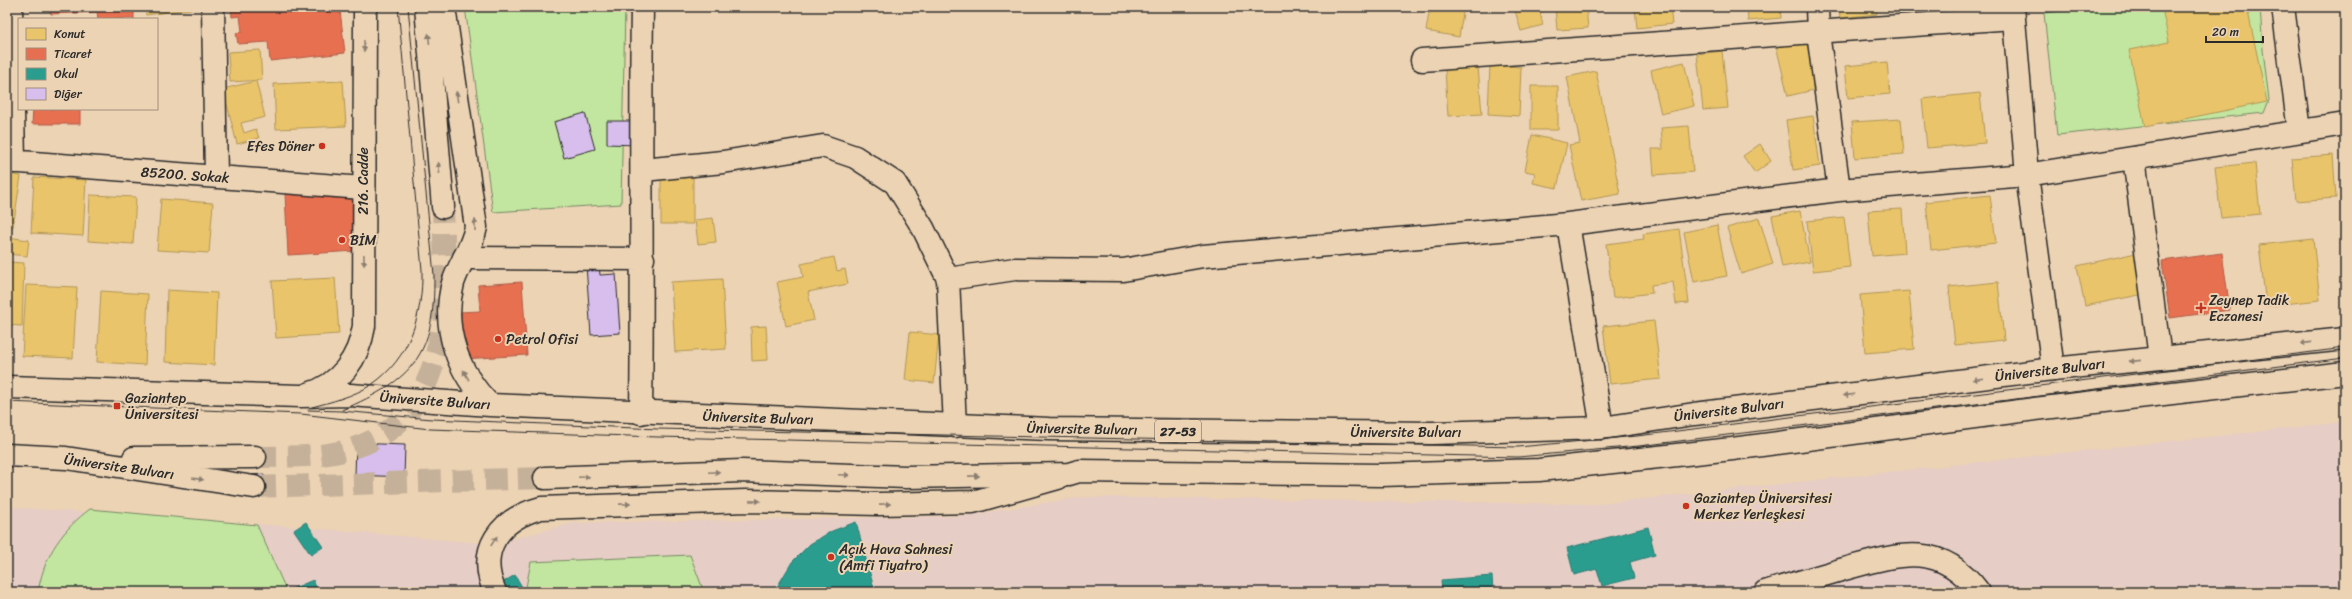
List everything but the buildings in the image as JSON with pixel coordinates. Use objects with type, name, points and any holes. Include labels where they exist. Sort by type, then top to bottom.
[{"type":"street","points":[[11,7],[11,162]]},
{"type":"street","points":[[213,7],[216,177]]},
{"type":"street","name":"216. Cadde","points":[[301,396],[332,383],[348,367],[359,348],[364,326],[363,188],[365,7]]},
{"type":"street","points":[[426,7],[443,207]]},
{"type":"street","points":[[444,7],[475,216],[474,238],[454,283],[450,302],[452,340],[465,376],[476,392],[490,406]]},
{"type":"street","points":[[642,7],[640,122],[643,170],[642,413]]},
{"type":"street","points":[[1817,7],[1818,33],[1839,190]]},
{"type":"street","points":[[2283,7],[2300,131]]},
{"type":"street","points":[[1422,60],[1818,33],[2013,12],[2027,176],[2053,370]]},
{"type":"street","points":[[948,279],[1015,269],[1123,270],[1204,256],[1568,224],[1839,190],[2027,176],[2345,124]]},
{"type":"street","points":[[643,170],[723,162],[823,146],[855,157],[895,182],[923,228],[948,279],[955,426]]},
{"type":"street","points":[[2134,158],[2160,358]]},
{"type":"street","name":"85200. Sokak","points":[[11,162],[363,188]]},
{"type":"street","points":[[1568,224],[1602,428]]},
{"type":"street","points":[[464,258],[643,259]]},
{"type":"street","name":"Üniversite Bulvarı","points":[[7,387],[301,396],[350,395],[490,406],[955,426],[1049,429],[1424,433],[1602,428],[1694,414],[2053,370],[2345,339]]},
{"type":"street","points":[[495,592],[487,558],[492,543],[521,513],[541,508],[746,501],[879,504],[973,502],[1079,471],[1381,475],[1539,470],[1732,449],[2035,408],[2345,374]]},
{"type":"street","name":"Üniversite Bulvarı","points":[[7,455],[66,458],[254,487]]},
{"type":"street","points":[[66,458],[255,457]]},
{"type":"street","points":[[545,478],[742,471],[906,478],[1069,474]]},
{"type":"street","points":[[1765,592],[1887,557],[1917,554],[1947,563],[1960,571],[1979,592]]},
{"type":"shaded area","name":"Gaziantep Üniversitesi Merkez Yerleşkesi","points":[[2345,422],[2345,592],[7,592],[7,507],[298,527],[492,544],[574,523],[964,516],[1082,497],[1597,504]]},
{"type":"green space","points":[[465,7],[625,7],[621,204],[493,212]]},
{"type":"green space","points":[[2104,7],[2260,7],[2269,100],[2264,113],[2057,135],[2044,13]]},
{"type":"green space","points":[[90,509],[257,525],[287,592],[28,592],[39,587],[46,564],[64,534],[71,525]]},
{"type":"green space","points":[[690,555],[704,592],[525,592],[531,562]]},
{"type":"tunnel","points":[[255,457],[308,456],[339,452],[377,438],[405,416],[424,388],[436,355],[442,319],[444,281],[443,207]]},
{"type":"tunnel","points":[[254,487],[545,478]]},
{"type":"tram line","points":[[312,407],[335,401],[371,385],[396,362],[405,349],[417,319],[422,287],[422,270],[398,7]]},
{"type":"tram line","points":[[342,410],[367,399],[403,375],[415,361],[424,345],[430,325],[434,275],[408,7]]},
{"type":"tram line","points":[[308,410],[341,411],[432,419],[658,429],[1518,447],[1637,436],[2345,348]]},
{"type":"tram line","points":[[7,402],[301,414],[430,429],[658,437],[1518,457],[1639,446],[2345,358]]},
{"type":"place","name":"Efes Döner","points":[[322,146]]},
{"type":"place","name":"BİM","points":[[342,240]]},
{"type":"place","name":"Zeynep Tadik Eczanesi","points":[[2201,308]]},
{"type":"place","name":"Petrol Ofisi","points":[[498,339]]},
{"type":"place","name":"Gaziantep Üniversitesi","points":[[117,406]]},
{"type":"place","name":"Gaziantep Üniversitesi Merkez Yerleşkesi","points":[[1686,506]]},
{"type":"place","name":"Açık Hava Sahnesi (Amfi Tiyatro)","points":[[831,557]]}]
